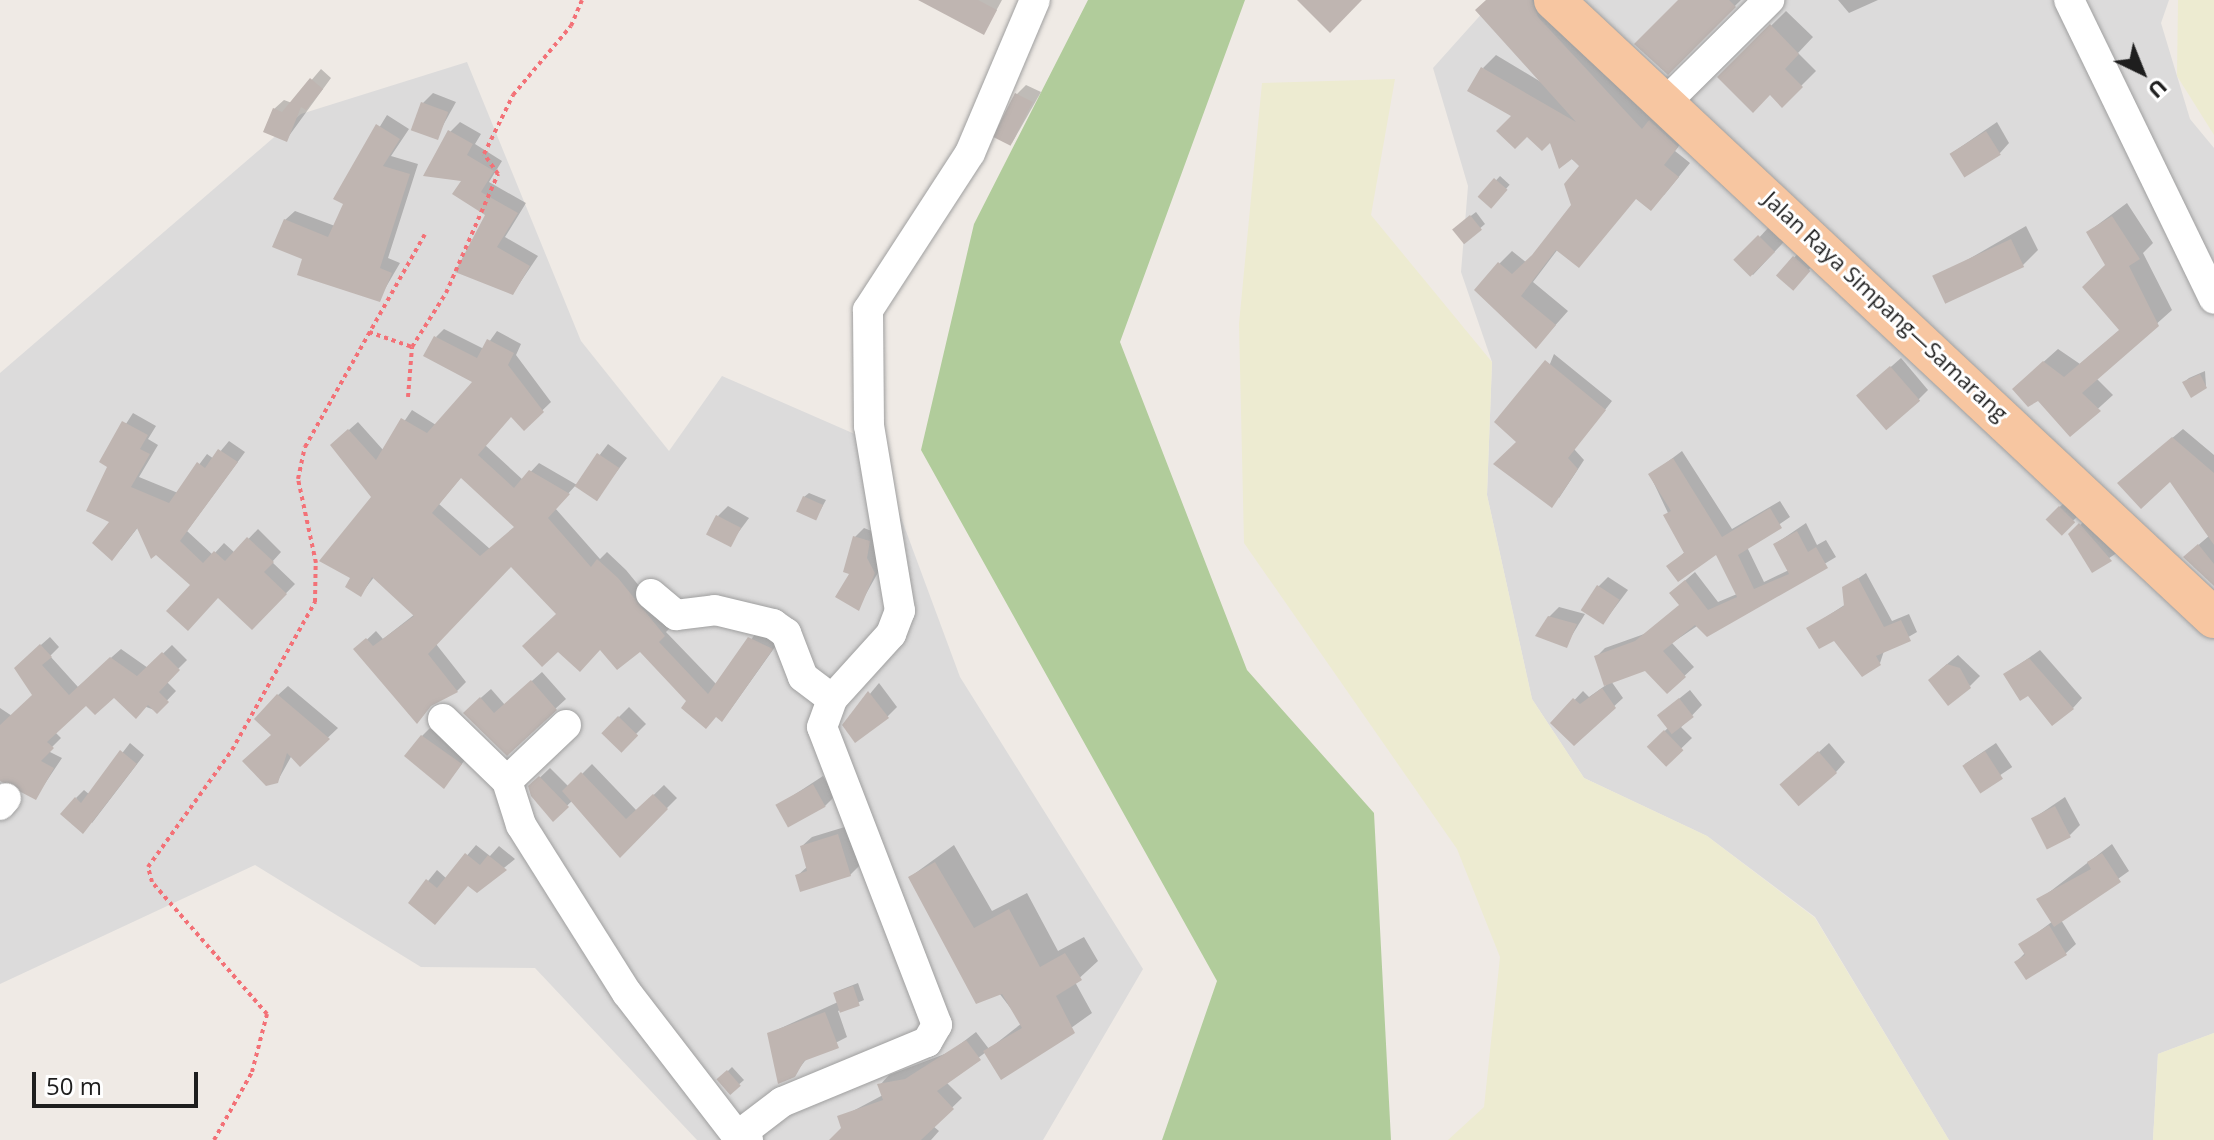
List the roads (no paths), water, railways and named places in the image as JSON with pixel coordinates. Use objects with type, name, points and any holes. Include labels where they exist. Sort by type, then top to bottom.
[{"type":"main road","name":"Jalan Raya Simpang—Samarang","points":[[1554,0],[1667,101],[2214,618]]},
{"type":"street","points":[[443,719],[507,781],[521,825],[627,993],[740,1137],[804,1090],[927,1042],[937,1025],[824,743],[832,699],[891,634],[900,611],[869,426],[868,310],[970,153],[1035,0]]},
{"type":"street","points":[[1667,101],[1769,0]]},
{"type":"street","points":[[2069,0],[2214,299]]},
{"type":"street","points":[[651,594],[676,615],[715,610],[773,624],[786,633],[803,677],[832,699]]},
{"type":"street","points":[[507,781],[566,725]]}]
